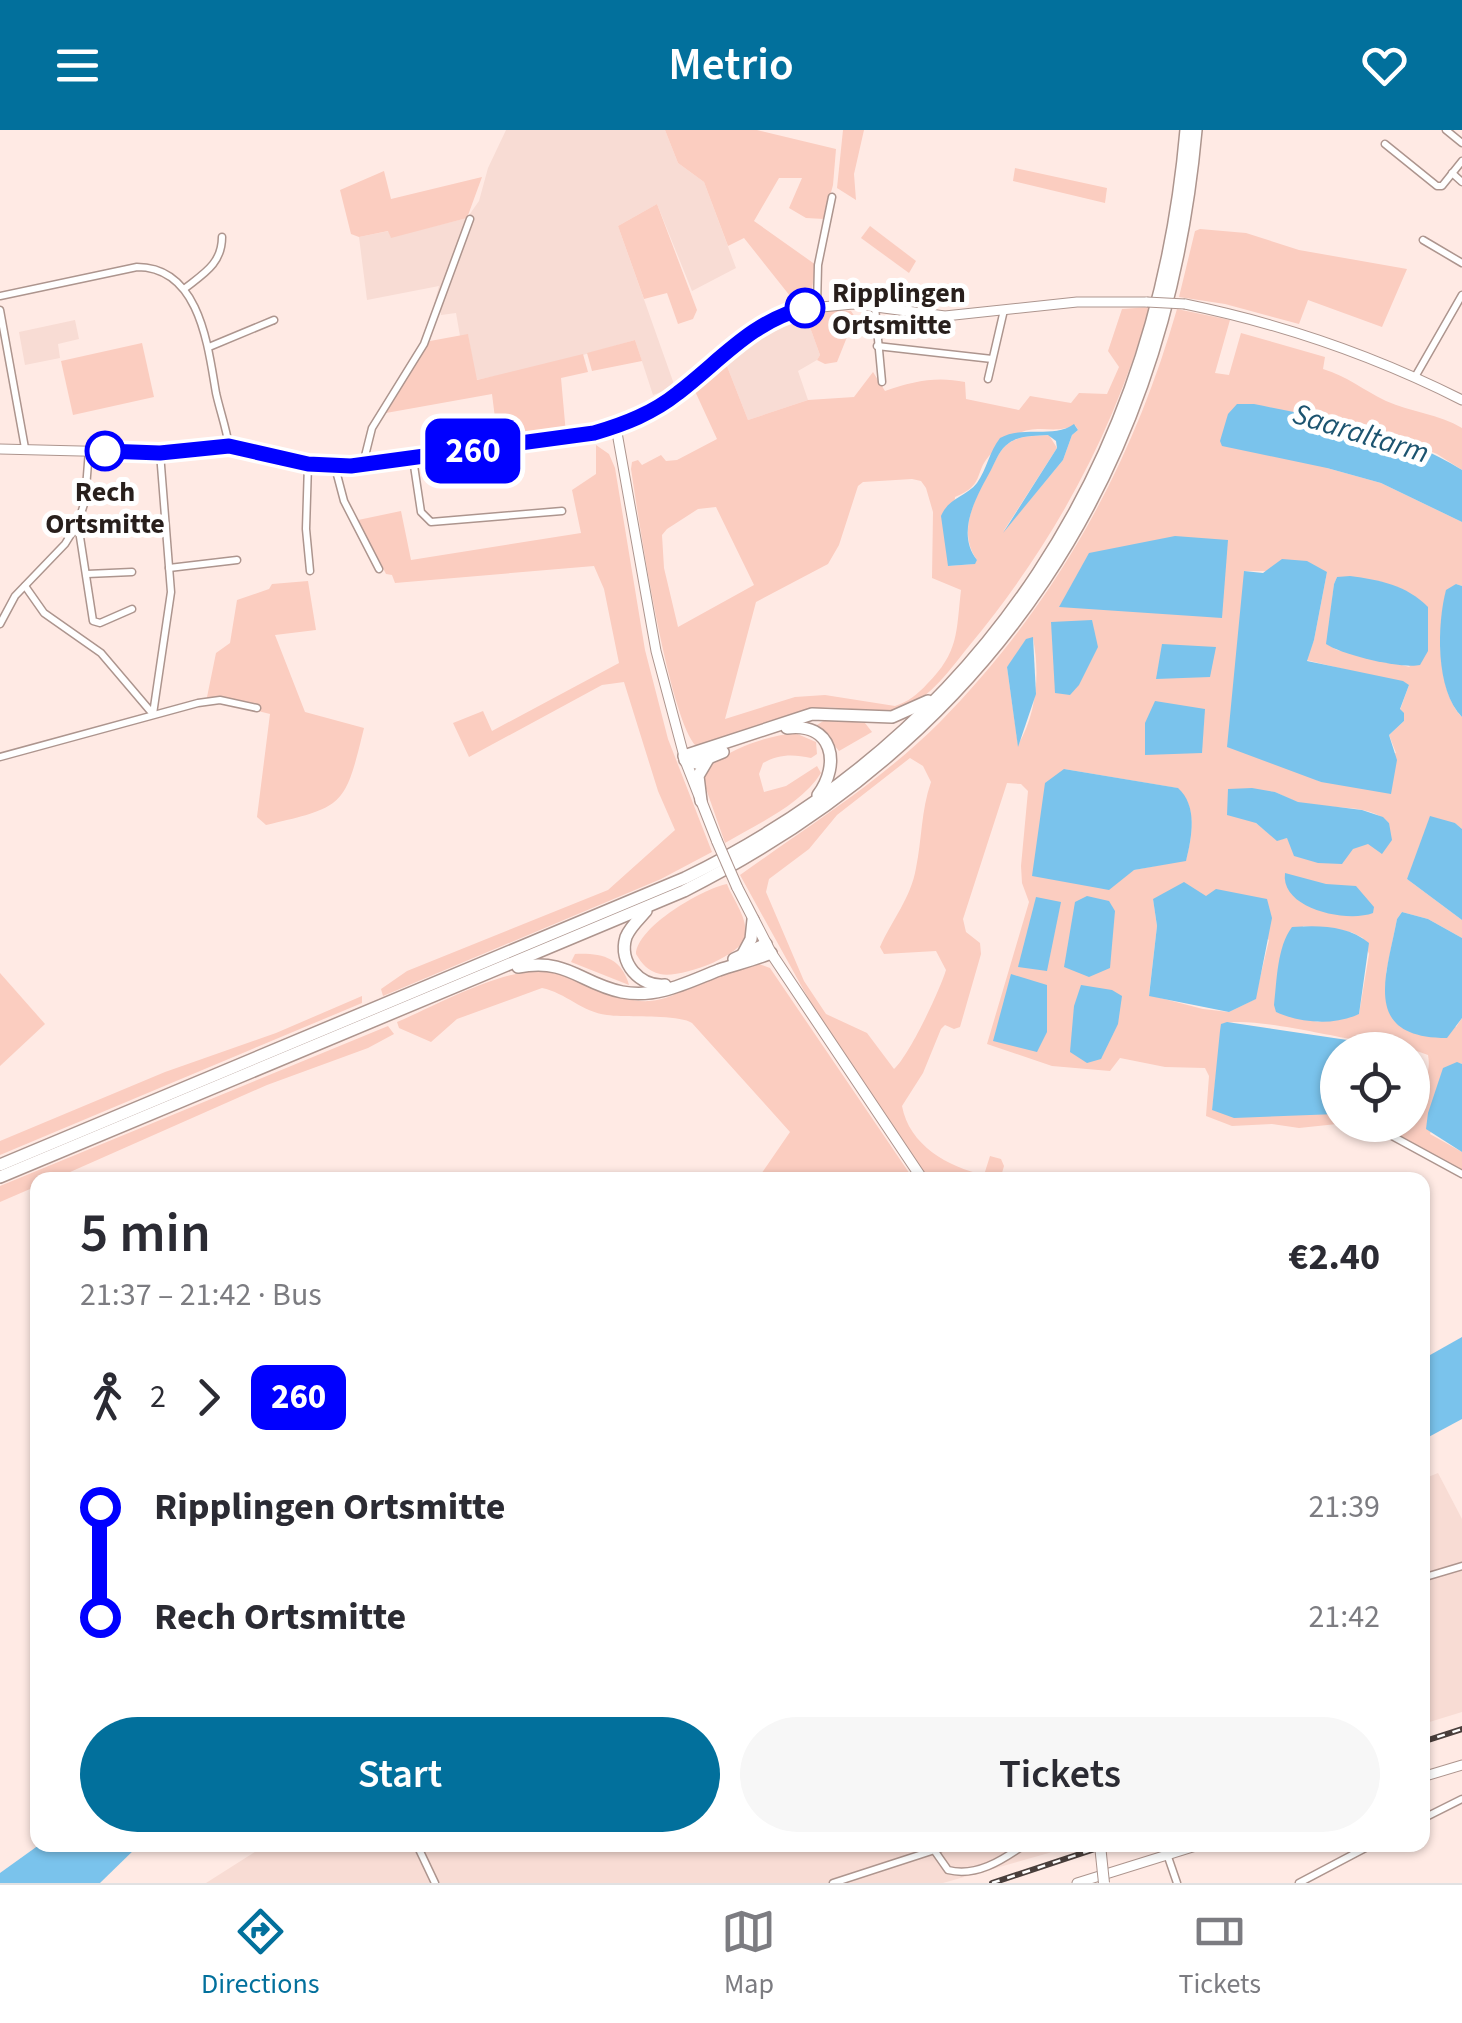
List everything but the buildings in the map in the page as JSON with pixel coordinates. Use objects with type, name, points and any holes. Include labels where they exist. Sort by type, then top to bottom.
[{"type":"highway","points":[[0,1176],[685,878],[751,844],[880,752],[948,687],[1000,626],[1060,541],[1116,428],[1143,358],[1165,279],[1186,130]]},
{"type":"highway","points":[[398,1005],[498,970],[652,906],[754,854],[851,788],[945,704],[1028,605],[1088,508],[1142,392],[1174,282],[1196,130]]},
{"type":"highway","points":[[684,758],[812,714],[892,717],[916,708],[948,687]]},
{"type":"highway","points":[[684,758],[696,763],[782,729],[810,730],[828,746],[832,766],[828,780],[808,807]]},
{"type":"highway","points":[[700,801],[698,776],[708,759]]},
{"type":"highway","points":[[652,906],[628,932],[624,948],[629,966],[645,982],[657,986],[672,984],[769,948]]},
{"type":"highway","points":[[742,955],[751,940],[753,920]]},
{"type":"highway","points":[[498,970],[549,964],[618,991],[647,993],[674,988],[769,948]]},
{"type":"highway","points":[[0,1165],[374,1015]]},
{"type":"main road","points":[[0,448],[160,453],[229,446],[335,467],[594,433],[616,427],[666,402],[767,322],[817,306],[875,306],[932,316],[1114,301],[1184,304],[1268,323],[1354,351],[1462,400]]},
{"type":"main road","points":[[616,427],[656,651],[684,758],[700,801],[737,887],[769,948],[917,1172]]},
{"type":"main road","points":[[1430,1774],[1462,1764]]},
{"type":"main road","points":[[1101,1852],[1104,1883]]},
{"type":"main road","points":[[1078,1883],[1175,1852]]},
{"type":"street","points":[[1446,130],[1462,142]]},
{"type":"street","points":[[1385,144],[1438,186],[1462,161]]},
{"type":"street","points":[[1452,174],[1462,182]]},
{"type":"street","points":[[817,306],[818,266],[832,197]]},
{"type":"street","points":[[364,466],[368,436],[424,344],[470,219]]},
{"type":"street","points":[[184,289],[216,262],[222,237]]},
{"type":"street","points":[[1423,240],[1462,262]]},
{"type":"street","points":[[0,296],[137,267],[162,272],[184,289],[202,323],[229,446]]},
{"type":"street","points":[[1415,377],[1462,294]]},
{"type":"street","points":[[875,306],[882,382]]},
{"type":"street","points":[[0,310],[26,448]]},
{"type":"street","points":[[988,379],[1004,310]]},
{"type":"street","points":[[209,347],[274,320]]},
{"type":"street","points":[[877,346],[992,359]]},
{"type":"street","points":[[0,624],[24,585],[64,544],[78,523],[85,501],[89,450]]},
{"type":"street","points":[[153,714],[162,638],[171,602],[160,453]]},
{"type":"street","points":[[413,459],[421,512],[431,522],[562,511]]},
{"type":"street","points":[[308,464],[306,529],[310,571]]},
{"type":"street","points":[[335,467],[344,501],[379,569]]},
{"type":"street","points":[[78,523],[94,621],[100,623],[132,609]]},
{"type":"street","points":[[169,568],[237,560]]},
{"type":"street","points":[[86,574],[132,572]]},
{"type":"street","points":[[24,585],[44,613],[101,652],[153,714]]},
{"type":"street","points":[[0,757],[210,700],[257,708]]},
{"type":"street","points":[[1403,1142],[1462,1174]]},
{"type":"street","points":[[1430,1576],[1462,1566]]},
{"type":"street","points":[[1430,1815],[1462,1800]]},
{"type":"street","points":[[420,1852],[434,1883]]},
{"type":"street","points":[[834,1883],[928,1852]]},
{"type":"street","points":[[935,1852],[948,1870],[966,1873],[1013,1852]]},
{"type":"street","points":[[1299,1883],[1358,1852]]},
{"type":"street","points":[[1168,1854],[1176,1883]]},
{"type":"shaded area","points":[[506,130],[665,130],[678,163],[704,182],[736,268],[692,291],[657,204],[618,226],[675,387],[653,395],[635,340],[548,365],[476,380],[468,335],[460,336],[456,313],[441,315],[440,304],[434,304],[439,286],[367,300],[359,237],[389,231],[391,237],[467,218],[479,201],[488,168]]},
{"type":"shaded area","points":[[665,130],[757,130],[836,149],[833,185],[824,219],[806,218],[789,208],[802,178],[779,178],[754,221],[816,265],[811,294],[794,301],[744,238],[728,246],[704,182],[678,163]]},
{"type":"shaded area","points":[[843,130],[864,130],[854,174],[856,200],[837,188]]},
{"type":"shaded area","points":[[1015,168],[1107,188],[1105,203],[1013,181]]},
{"type":"shaded area","points":[[384,171],[391,199],[482,177],[467,218],[391,238],[388,231],[359,237],[351,234],[340,190]]},
{"type":"shaded area","points":[[657,204],[697,310],[693,319],[678,324],[667,293],[644,299],[618,226]]},
{"type":"shaded area","points":[[870,226],[916,261],[909,273],[861,238]]},
{"type":"shaded area","points":[[1195,231],[1246,233],[1299,250],[1407,269],[1382,327],[1308,300],[1299,324],[1225,304],[1179,297]]},
{"type":"shaded area","points":[[1150,307],[1118,400],[1098,444],[1028,568],[940,682],[913,704],[893,711],[806,710],[698,748],[687,731],[666,662],[631,469],[632,462],[638,460],[642,465],[661,455],[666,461],[677,460],[717,439],[694,389],[725,361],[748,420],[808,400],[854,397],[873,372],[885,391],[945,379],[965,382],[966,399],[1019,410],[1030,396],[1071,403],[1079,393],[1107,394],[1119,367],[1108,351],[1122,309]],"holes":[[[1075,425],[1078,430],[1072,435],[1063,460],[1003,532],[1057,448],[1049,435],[1018,439],[1003,448],[970,514],[968,537],[977,560],[974,564],[948,566],[955,497],[971,488],[989,456],[1024,431]],[[912,479],[921,481],[926,488],[933,512],[932,578],[961,590],[951,652],[920,691],[895,706],[825,695],[795,697],[725,719],[756,602],[828,564],[839,545],[858,486],[863,482]],[[716,507],[754,585],[678,627],[664,568],[662,535],[698,509]]]},
{"type":"shaded area","points":[[1177,309],[1230,320],[1215,373],[1229,375],[1241,333],[1325,357],[1323,369],[1386,401],[1462,428],[1462,470],[1437,454],[1379,430],[1327,468],[1381,483],[1462,522],[1462,586],[1456,584],[1445,607],[1440,639],[1445,683],[1462,717],[1462,829],[1455,823],[1407,879],[1462,920],[1462,938],[1428,919],[1402,912],[1397,919],[1386,973],[1456,1027],[1462,1018],[1462,1064],[1457,1063],[1430,1134],[1430,1032],[1320,1034],[1265,1024],[1222,1024],[1212,1110],[1320,1113],[1320,1126],[1299,1128],[1272,1124],[1232,1126],[1206,1116],[1209,1076],[1205,1068],[1165,1067],[1120,1058],[1110,1071],[1052,1066],[987,1044],[1029,902],[1021,866],[1028,791],[1021,784],[1007,783],[963,919],[966,932],[980,943],[981,954],[960,1027],[945,1025],[941,1029],[923,1073],[902,1106],[906,1120],[922,1143],[944,1160],[975,1172],[924,1172],[818,1016],[740,875],[843,803],[940,722],[1019,630],[1054,581],[1113,478],[1159,367]],"holes":[[[1244,571],[1327,572],[1314,640],[1306,660],[1409,685],[1400,710],[1404,721],[1389,735],[1396,753],[1321,782],[1304,774]],[[1337,577],[1410,667],[1337,650],[1327,644]],[[1033,638],[1035,693],[1018,745],[1007,667]],[[910,758],[923,766],[931,782],[914,879],[880,947],[884,954],[936,951],[946,970],[931,1007],[894,1069],[867,1033],[826,1014],[804,981],[766,892],[769,879],[809,849],[837,815]],[[1064,769],[1177,788],[1191,813],[1186,860],[1134,870]],[[1275,792],[1308,805],[1370,812],[1389,823],[1364,843],[1342,849],[1287,838],[1277,840],[1256,823]],[[1206,896],[1269,940],[1255,999],[1229,1012],[1149,995],[1157,926],[1153,899]],[[1303,926],[1351,932],[1363,938],[1369,954],[1359,1014],[1318,1022],[1276,1012]]]},
{"type":"shaded area","points":[[851,311],[855,317],[837,362],[825,364],[817,360],[820,355],[807,319],[781,326],[779,322],[800,314]]},
{"type":"shaded area","points":[[807,319],[820,355],[798,371],[808,400],[748,420],[725,361],[769,326]]},
{"type":"shaded area","points":[[75,320],[79,339],[58,344],[60,358],[25,365],[19,332]]},
{"type":"shaded area","points":[[468,334],[477,380],[583,354],[588,372],[561,378],[566,434],[498,442],[492,394],[386,413],[430,341]]},
{"type":"shaded area","points":[[635,340],[642,361],[592,371],[587,353]]},
{"type":"shaded area","points":[[142,343],[154,397],[73,415],[61,361]]},
{"type":"shaded area","points":[[596,445],[609,454],[615,468],[645,650],[668,739],[712,852],[661,879],[383,996],[381,989],[407,971],[608,890],[675,830],[658,791],[624,682],[602,685],[469,757],[453,723],[483,711],[492,731],[619,663],[604,589],[594,566],[395,583],[392,575],[386,574],[358,520],[401,511],[411,560],[581,533],[572,490],[596,474]]},
{"type":"shaded area","points":[[308,581],[316,630],[275,635],[305,712],[364,728],[352,774],[338,799],[312,813],[266,825],[257,817],[270,714],[206,702],[216,653],[230,643],[237,600],[269,589],[272,584]]},
{"type":"shaded area","points":[[828,718],[865,723],[872,732],[839,751],[817,725]]},
{"type":"shaded area","points":[[795,733],[816,742],[817,754],[811,758],[780,756],[763,763],[759,774],[764,792],[786,786],[817,766],[821,773],[790,804],[725,843],[704,773],[722,757],[746,746]]},
{"type":"shaded area","points":[[727,884],[745,923],[741,945],[721,959],[681,973],[660,974],[643,964],[636,954],[647,932],[687,901]]},
{"type":"shaded area","points":[[575,954],[609,959],[621,968],[629,985],[571,962]]},
{"type":"shaded area","points":[[759,964],[770,968],[909,1172],[762,1172],[790,1132],[692,1023],[685,1020],[598,1013],[542,988],[457,1019],[431,1042],[399,1028],[397,1022],[479,985],[524,972],[563,974],[638,1001],[667,997]]},
{"type":"shaded area","points":[[0,973],[45,1024],[0,1066]]},
{"type":"shaded area","points":[[362,996],[362,1003],[0,1155],[0,1141]]},
{"type":"shaded area","points":[[388,1026],[394,1034],[70,1172],[34,1172]]},
{"type":"shaded area","points":[[1430,1134],[1462,1152],[1462,1178],[1396,1142],[1430,1142]]},
{"type":"shaded area","points":[[990,1156],[1001,1159],[1002,1172],[985,1172]]},
{"type":"shaded area","points":[[30,1174],[30,1189],[0,1202],[0,1186]]},
{"type":"shaded area","points":[[1438,1473],[1462,1519],[1462,1712],[1430,1722],[1430,1476]]},
{"type":"shaded area","points":[[255,1852],[1052,1852],[943,1883],[206,1883]]},
{"type":"water","name":"Saaraltarm","points":[[1237,404],[1254,404],[1361,428],[1438,456],[1462,470],[1462,522],[1381,483],[1222,446],[1228,414]]},
{"type":"water","points":[[1074,424],[1078,430],[1072,435],[1063,460],[1003,533],[1057,448],[1056,441],[1048,435],[1028,436],[1003,448],[980,491],[968,526],[968,538],[977,560],[975,564],[948,566],[941,516],[948,505],[977,483],[1000,438],[1019,432],[1057,431]]},
{"type":"water","points":[[1175,536],[1228,540],[1222,618],[1059,607],[1089,553]]},
{"type":"water","points":[[1282,559],[1307,561],[1327,572],[1307,661],[1409,685],[1400,709],[1404,721],[1389,735],[1397,760],[1391,794],[1321,782],[1227,747],[1244,571],[1263,573]]},
{"type":"water","points":[[1337,577],[1392,585],[1411,593],[1428,607],[1428,651],[1420,665],[1372,660],[1326,644],[1334,584]]},
{"type":"water","points":[[1456,584],[1462,586],[1462,717],[1447,691],[1440,656],[1446,590]]},
{"type":"water","points":[[1092,620],[1098,647],[1079,685],[1070,695],[1055,693],[1051,622]]},
{"type":"water","points":[[1033,637],[1036,694],[1018,747],[1007,667],[1026,639]]},
{"type":"water","points":[[1162,644],[1216,647],[1210,677],[1156,679]]},
{"type":"water","points":[[1155,701],[1205,709],[1202,753],[1145,755],[1145,723]]},
{"type":"water","points":[[1064,769],[1178,788],[1191,813],[1186,861],[1134,870],[1109,890],[1032,876],[1045,783]]},
{"type":"water","points":[[1252,788],[1298,802],[1362,810],[1383,817],[1389,823],[1392,840],[1382,854],[1368,844],[1353,849],[1342,864],[1294,856],[1287,838],[1277,841],[1256,823],[1227,815],[1228,789]]},
{"type":"water","points":[[1430,816],[1462,829],[1462,920],[1407,879]]},
{"type":"water","points":[[1285,873],[1326,884],[1356,886],[1374,907],[1373,913],[1348,916],[1317,910],[1293,896]]},
{"type":"water","points":[[1184,882],[1206,896],[1216,889],[1267,899],[1272,918],[1256,999],[1229,1012],[1149,996],[1157,926],[1153,899]]},
{"type":"water","points":[[1087,896],[1109,901],[1115,911],[1110,968],[1089,977],[1064,967],[1075,902]]},
{"type":"water","points":[[1036,897],[1061,902],[1047,971],[1018,967]]},
{"type":"water","points":[[1402,912],[1428,919],[1462,938],[1462,1018],[1447,1038],[1401,1028],[1390,1016],[1385,982],[1397,919]]},
{"type":"water","points":[[1292,927],[1342,930],[1369,943],[1359,1014],[1317,1022],[1276,1012],[1278,964]]},
{"type":"water","points":[[1011,974],[1047,985],[1047,1032],[1037,1052],[993,1041]]},
{"type":"water","points":[[1081,985],[1112,990],[1122,996],[1118,1024],[1101,1059],[1087,1063],[1070,1052],[1074,1006]]},
{"type":"water","points":[[1221,1024],[1320,1036],[1320,1115],[1234,1118],[1212,1110]]},
{"type":"water","points":[[1462,1064],[1462,1152],[1430,1132],[1430,1107],[1443,1068]]},
{"type":"water","points":[[1462,1337],[1462,1419],[1430,1436],[1430,1355]]},
{"type":"water","points":[[30,1851],[132,1852],[100,1883],[0,1883],[0,1873]]},
{"type":"railway","points":[[1430,1739],[1462,1729]]},
{"type":"railway","points":[[992,1883],[1086,1852]]},
{"type":"bus line","name":"260","points":[[105,451],[160,453],[229,446],[335,467],[594,433],[657,408],[757,328],[805,308]]},
{"type":"place","name":"Ripplingen Ortsmitte","points":[[805,308]]},
{"type":"place","name":"Rech Ortsmitte","points":[[105,451]]}]
